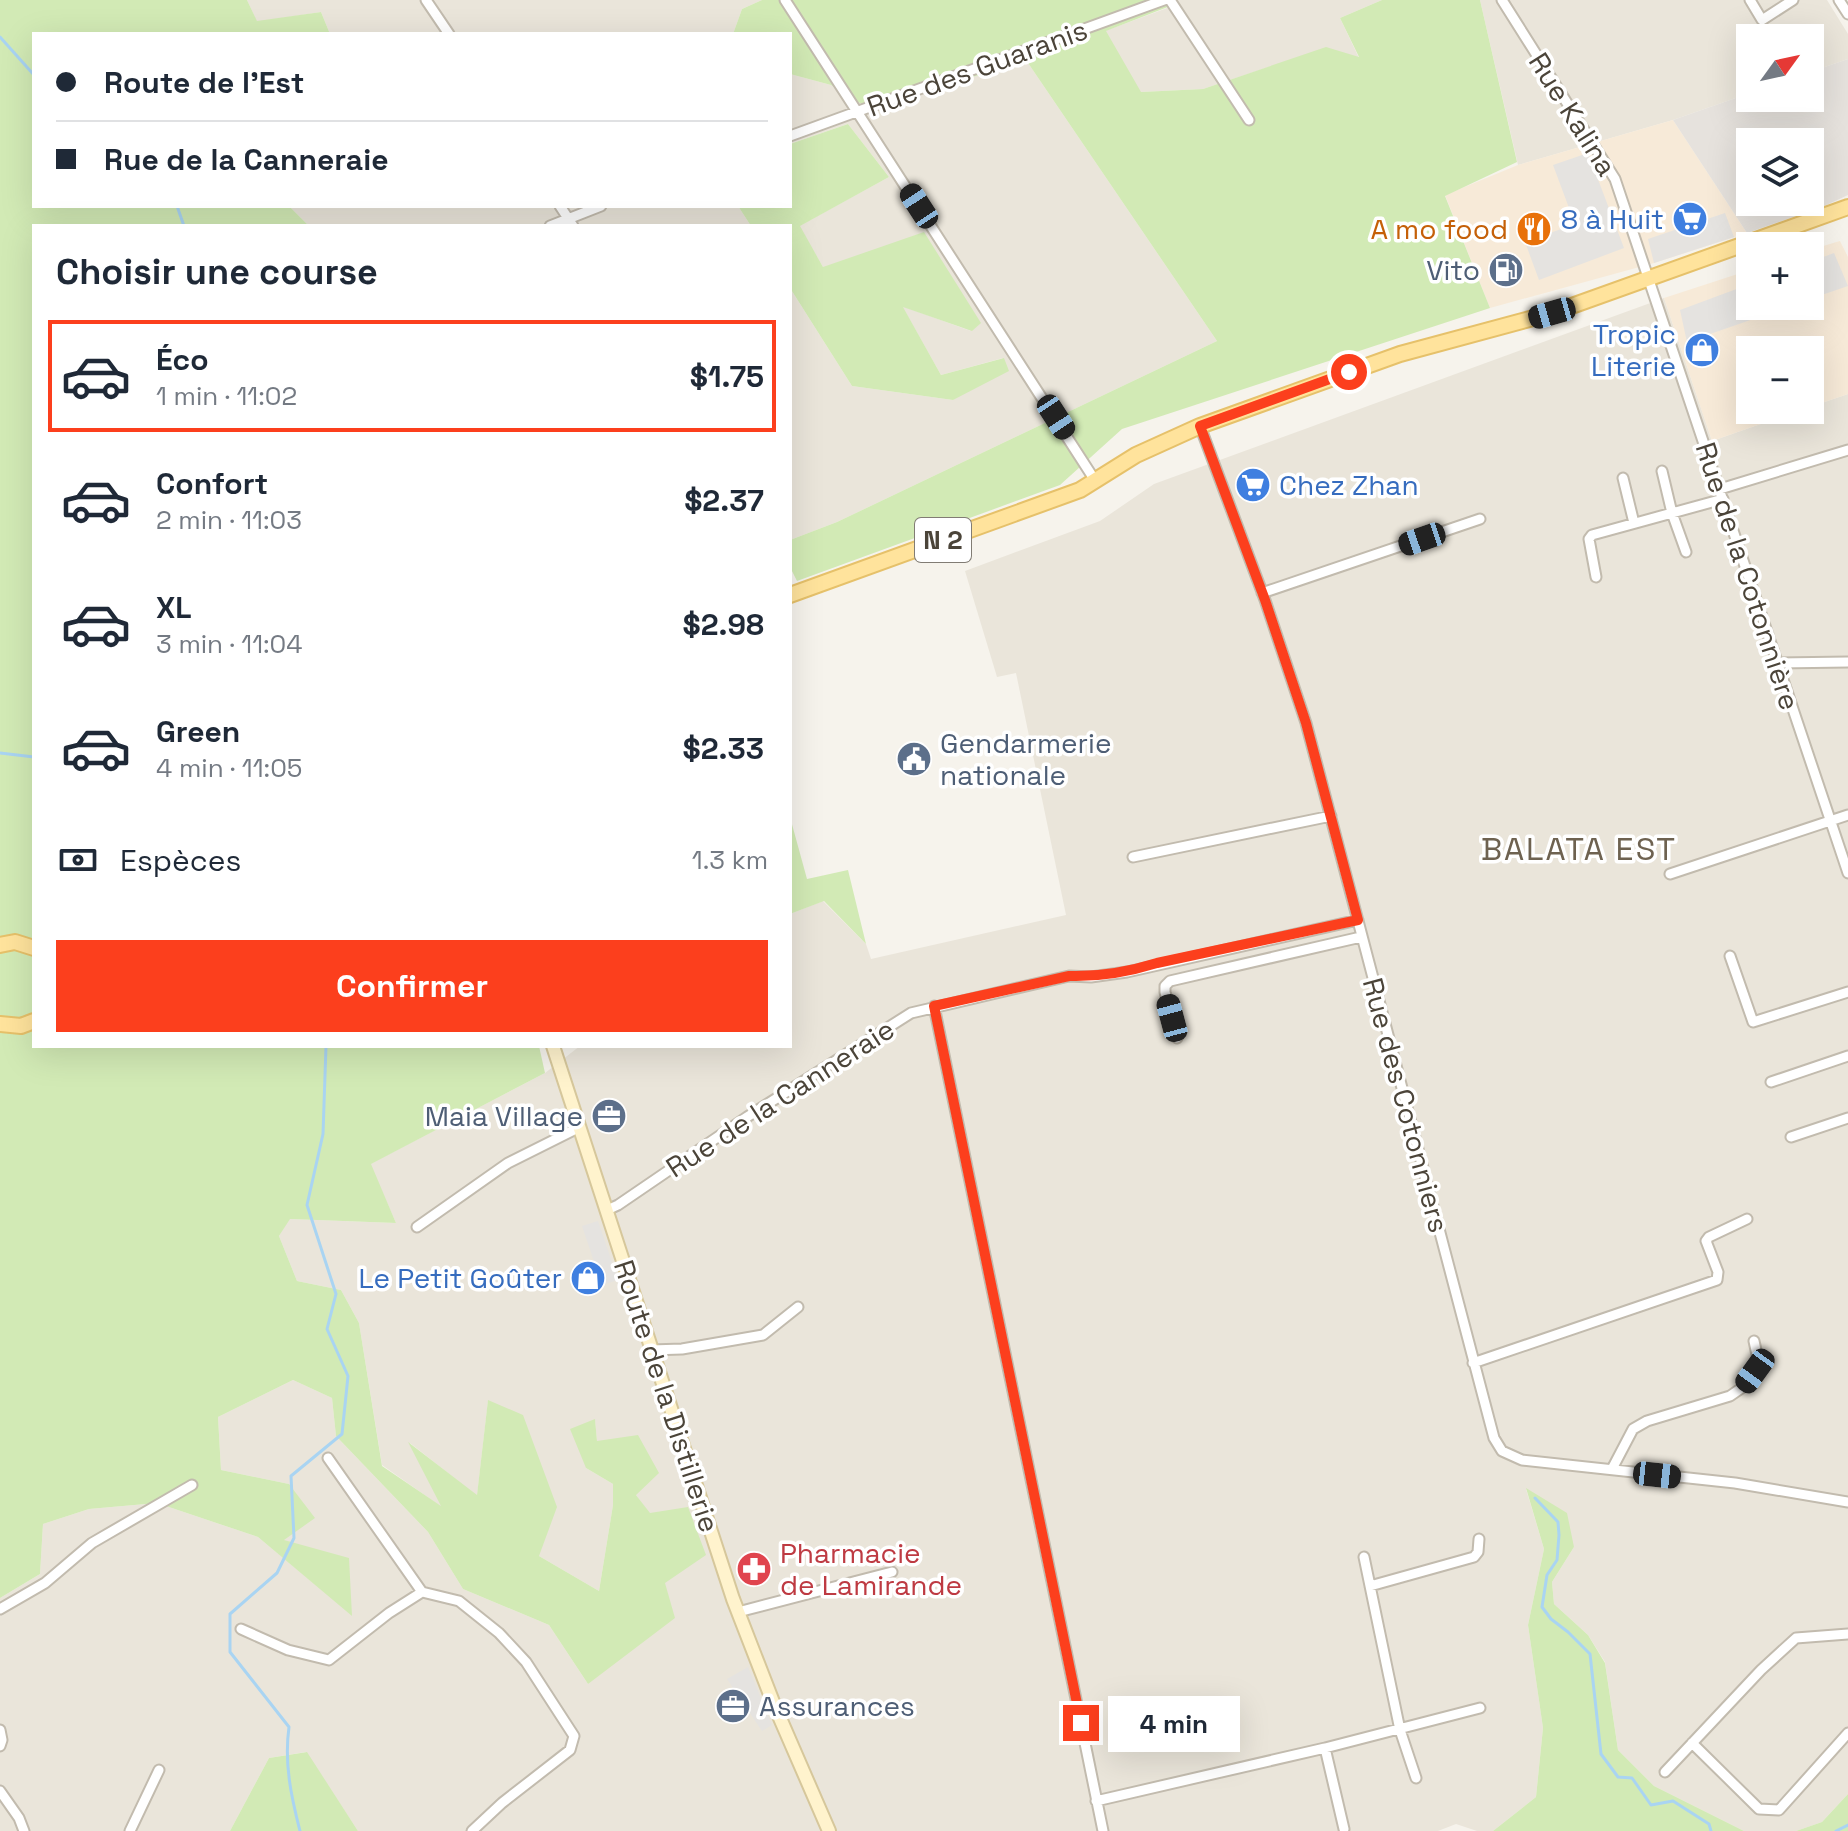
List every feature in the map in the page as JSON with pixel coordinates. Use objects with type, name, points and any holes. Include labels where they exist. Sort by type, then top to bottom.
[{"type":"main road","name":"N 2","points":[[792,594],[1065,496],[1096,482],[1136,455],[1200,426],[1400,354],[1552,313],[1848,207]]},
{"type":"main road","points":[[0,945],[15,942],[32,947]]},
{"type":"main road","points":[[0,1024],[21,1026],[32,1022]]},
{"type":"street","points":[[426,0],[448,32]]},
{"type":"street","points":[[785,0],[1096,482]]},
{"type":"street","name":"Rue des Guaranis","points":[[792,135],[1164,0]]},
{"type":"street","points":[[1170,0],[1249,120]]},
{"type":"street","name":"Rue Kalina","points":[[1502,0],[1615,179],[1650,278]]},
{"type":"street","points":[[1750,0],[1762,20],[1793,0]]},
{"type":"street","points":[[1839,0],[1848,14]]},
{"type":"street","points":[[570,222],[597,208]]},
{"type":"street","name":"Rue de la Cotonnière","points":[[1650,278],[1848,873]]},
{"type":"street","name":"Rue des Cotonniers","points":[[1200,426],[1306,723],[1494,1438],[1502,1451],[1522,1460],[1735,1483],[1848,1502]]},
{"type":"street","points":[[1596,577],[1589,539],[1592,535],[1672,513],[1848,450]]},
{"type":"street","points":[[1662,471],[1686,552]]},
{"type":"street","points":[[1623,478],[1634,523]]},
{"type":"street","points":[[1262,593],[1480,519]]},
{"type":"street","points":[[1778,663],[1848,662]]},
{"type":"street","points":[[1670,874],[1848,815]]},
{"type":"street","points":[[1133,857],[1331,816]]},
{"type":"street","points":[[934,1006],[1069,976],[1091,977],[1127,972],[1358,920]]},
{"type":"street","points":[[1177,1038],[1165,992],[1165,986],[1170,981],[1361,937]]},
{"type":"street","points":[[1730,956],[1753,1022],[1848,992]]},
{"type":"street","name":"Rue de la Canneraie","points":[[607,1210],[897,1020],[934,1006],[1103,1831]]},
{"type":"street","name":"Route de la Distillerie","points":[[554,1048],[738,1612],[789,1741],[829,1831]]},
{"type":"street","points":[[1771,1082],[1848,1056]]},
{"type":"street","points":[[1791,1137],[1848,1118]]},
{"type":"street","points":[[417,1227],[508,1163],[580,1127]]},
{"type":"street","points":[[1473,1363],[1717,1280],[1718,1272],[1706,1241],[1747,1219]]},
{"type":"street","points":[[651,1350],[692,1347],[763,1335],[798,1307]]},
{"type":"street","points":[[1612,1469],[1633,1429],[1647,1421],[1730,1396],[1743,1387],[1759,1364],[1754,1341]]},
{"type":"street","points":[[328,1458],[422,1592],[459,1601],[499,1633],[526,1662],[574,1736],[570,1750],[502,1803],[472,1831]]},
{"type":"street","points":[[0,1609],[45,1583],[92,1543],[129,1519],[192,1485]]},
{"type":"street","points":[[1370,1586],[1474,1557],[1478,1552],[1479,1539]]},
{"type":"street","points":[[1364,1557],[1400,1730],[1416,1778]]},
{"type":"street","points":[[738,1612],[892,1572]]},
{"type":"street","points":[[241,1629],[288,1650],[329,1660],[389,1613],[422,1592]]},
{"type":"street","points":[[1665,1772],[1796,1638],[1848,1634]]},
{"type":"street","points":[[1096,1801],[1400,1730],[1480,1708]]},
{"type":"street","points":[[0,1730],[0,1746]]},
{"type":"street","points":[[1692,1743],[1759,1809],[1779,1810],[1848,1733]]},
{"type":"street","points":[[1325,1748],[1344,1829]]},
{"type":"street","points":[[130,1831],[159,1770]]},
{"type":"street","points":[[0,1791],[19,1818],[24,1831]]},
{"type":"shaded area","points":[[247,0],[762,0],[742,9],[734,32],[329,32],[321,12],[257,22]]},
{"type":"shaded area","points":[[1176,0],[1382,0],[1340,18],[1359,58],[1326,48],[1203,89],[1140,92],[1105,31],[1178,4]]},
{"type":"shaded area","points":[[1480,0],[1827,0],[1848,34],[1848,59],[1824,67],[1824,24],[1736,24],[1736,98],[1673,120],[1518,165]]},
{"type":"shaded area","points":[[1848,59],[1848,195],[1824,206],[1824,128],[1736,128],[1736,216],[1796,216],[1746,232],[1673,120],[1736,98],[1736,112],[1824,112],[1824,67]]},
{"type":"shaded area","points":[[1026,60],[1217,341],[837,522],[792,539],[792,291],[852,386],[953,400],[1003,358],[941,375],[902,306],[971,331],[823,267],[799,226],[889,177],[848,124],[792,143],[792,75],[831,85],[871,110]]},
{"type":"shaded area","points":[[1673,120],[1746,232],[1736,232],[1736,237],[1654,263],[1490,308],[1445,195],[1518,165]]},
{"type":"shaded area","points":[[1588,153],[1624,248],[1539,280],[1525,242],[1575,224],[1553,165]]},
{"type":"shaded area","points":[[291,208],[739,208],[750,224],[307,224]]},
{"type":"shaded area","points":[[1725,213],[1734,237],[1654,263],[1648,239]]},
{"type":"shaded area","points":[[1840,241],[1848,257],[1848,394],[1824,402],[1824,336],[1736,336],[1736,424],[1761,424],[1712,441],[1664,298],[1736,275],[1736,320],[1824,320],[1824,246]]},
{"type":"shaded area","points":[[1834,253],[1848,286],[1824,294],[1824,257]]},
{"type":"shaded area","points":[[1736,289],[1736,320],[1751,320],[1687,342],[1680,310]]},
{"type":"shaded area","points":[[1664,298],[1712,441],[1761,424],[1824,424],[1824,402],[1848,394],[1848,1794],[1822,1822],[1796,1831],[1744,1831],[1654,1786],[1618,1750],[1605,1662],[1588,1635],[1554,1604],[1552,1582],[1574,1547],[1526,1489],[1544,1549],[1528,1625],[1543,1728],[1536,1797],[1493,1831],[1477,1831],[1456,1824],[1438,1831],[358,1831],[306,1752],[269,1758],[230,1831],[0,1831],[0,1598],[40,1574],[43,1524],[89,1509],[157,1503],[258,1537],[352,1615],[283,1539],[289,1484],[221,1470],[218,1417],[293,1380],[332,1398],[336,1436],[428,1532],[463,1589],[549,1625],[588,1684],[664,1583],[649,1513],[597,1441],[595,1420],[586,1468],[613,1484],[613,1505],[599,1591],[539,1556],[488,1401],[477,1496],[410,1443],[443,1508],[382,1465],[359,1323],[341,1290],[297,1281],[279,1236],[289,1219],[396,1223],[370,1164],[545,1073],[577,1048],[792,1048],[792,913],[823,901],[866,944],[871,959],[1066,915],[1016,673],[997,677],[965,571],[1100,521],[1154,484]]},
{"type":"shaded area","points":[[598,1221],[618,1280],[602,1285],[582,1226]]},
{"type":"shaded area","points":[[748,1667],[772,1725],[762,1731],[727,1679]]},
{"type":"green space","points":[[0,0],[247,0],[257,21],[321,12],[329,32],[32,32],[32,208],[291,208],[307,224],[32,224],[32,1048],[539,1048],[545,1073],[371,1164],[396,1223],[290,1219],[279,1236],[297,1281],[341,1290],[359,1323],[382,1466],[441,1506],[408,1442],[477,1495],[488,1400],[523,1415],[557,1507],[539,1556],[599,1591],[613,1505],[613,1484],[586,1468],[570,1429],[595,1419],[597,1441],[638,1435],[659,1473],[636,1495],[650,1513],[688,1507],[706,1555],[665,1583],[675,1618],[588,1684],[549,1625],[463,1589],[428,1532],[336,1436],[332,1398],[293,1380],[218,1417],[221,1470],[289,1484],[315,1518],[284,1540],[349,1558],[352,1616],[258,1537],[157,1503],[89,1509],[43,1524],[40,1574],[0,1598]]},
{"type":"green space","points":[[762,0],[1176,0],[1178,3],[1106,31],[1141,92],[1203,89],[1326,47],[1359,57],[1340,18],[1382,0],[1480,0],[1517,162],[1445,196],[1490,308],[1122,429],[1060,485],[797,581],[792,571],[792,539],[837,522],[1217,341],[1026,60],[871,110],[831,85],[792,75],[792,32],[734,32],[742,9]]},
{"type":"green space","points":[[848,124],[889,177],[800,226],[823,267],[924,232],[981,323],[972,331],[903,307],[941,375],[1004,358],[1009,371],[953,400],[852,386],[792,291],[792,224],[750,224],[739,208],[792,208],[792,143]]},
{"type":"green space","points":[[792,824],[807,879],[848,870],[866,944],[824,901],[792,913]]},
{"type":"green space","points":[[1526,1488],[1567,1513],[1574,1547],[1552,1582],[1554,1604],[1588,1635],[1605,1663],[1618,1750],[1654,1786],[1744,1831],[1493,1831],[1536,1797],[1543,1728],[1528,1625],[1544,1549]]},
{"type":"green space","points":[[307,1752],[358,1831],[230,1831],[269,1758]]},
{"type":"green space","points":[[1848,1794],[1848,1831],[1796,1831],[1822,1822]]},
{"type":"waterway","points":[[0,37],[32,73]]},
{"type":"waterway","points":[[178,208],[183,224]]},
{"type":"waterway","points":[[0,753],[32,757]]},
{"type":"waterway","points":[[300,1831],[289,1779],[289,1727],[230,1652],[230,1614],[277,1573],[294,1538],[291,1476],[342,1434],[348,1376],[327,1329],[336,1294],[307,1205],[323,1134],[326,1048]]},
{"type":"waterway","points":[[1535,1498],[1558,1522],[1559,1535],[1557,1560],[1547,1575],[1542,1607],[1590,1654],[1601,1754],[1618,1777],[1632,1778],[1651,1805],[1673,1801],[1709,1824],[1711,1831]]},
{"type":"waterway","points":[[1836,1831],[1848,1825]]},
{"type":"place","name":"8 à Huit","points":[[1690,219]]},
{"type":"place","name":"A mo food","points":[[1534,229]]},
{"type":"place","name":"Vito","points":[[1506,270]]},
{"type":"place","name":"Tropic Literie","points":[[1702,350]]},
{"type":"place","name":"Chez Zhan","points":[[1253,485]]},
{"type":"place","name":"Gendarmerie nationale","points":[[914,759]]},
{"type":"place","name":"Maia Village","points":[[609,1116]]},
{"type":"place","name":"Le Petit Goûter","points":[[588,1278]]},
{"type":"place","name":"Pharmacie de Lamirande","points":[[754,1569]]},
{"type":"place","name":"Assurances","points":[[733,1706]]},
{"type":"district","name":"BALATA EST","points":[[1579,849]]},
{"type":"route","points":[[1081,1723],[934,1006],[1069,976],[1091,977],[1127,972],[1358,920],[1306,723],[1265,600],[1200,426],[1349,372]]}]
